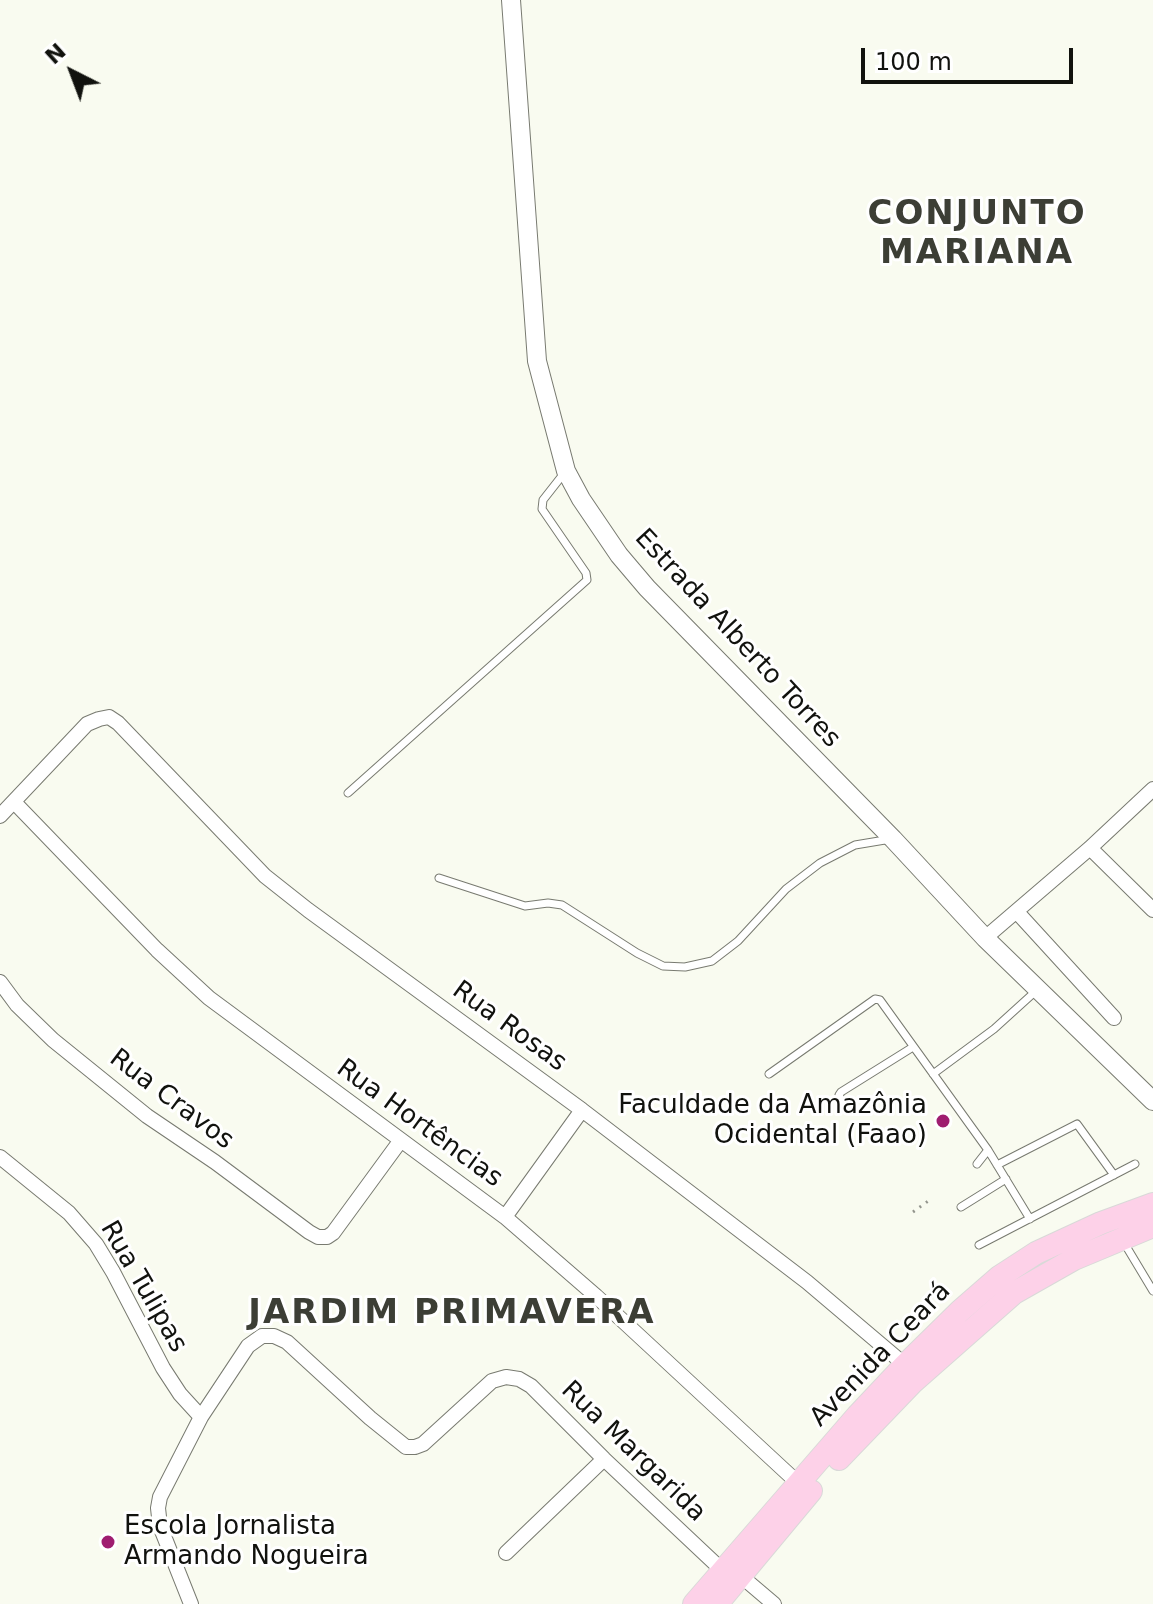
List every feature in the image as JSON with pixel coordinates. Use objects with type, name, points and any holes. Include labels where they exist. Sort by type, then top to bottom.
[{"type":"main road","name":"Avenida Ceará","points":[[717,1604],[732,1574],[798,1483],[905,1365],[960,1311],[999,1277],[1024,1261],[1069,1237],[1153,1204]]},
{"type":"main road","name":"Avenida Ceará","points":[[694,1604],[732,1574],[849,1448],[944,1353],[1014,1293],[1074,1259],[1153,1226]]},
{"type":"street","name":"Estrada Alberto Torres","points":[[511,0],[537,361],[566,471],[599,527],[647,588],[893,839],[985,938],[1153,1101]]},
{"type":"street","name":"Rua Rosas","points":[[14,802],[87,724],[109,717],[265,876],[582,1110],[807,1282],[905,1365]]},
{"type":"street","points":[[985,938],[1153,789]]},
{"type":"street","points":[[0,816],[14,802]]},
{"type":"street","name":"Rua Hortências","points":[[14,802],[157,950],[209,998],[505,1217],[596,1296],[798,1483]]},
{"type":"street","points":[[1090,848],[1153,910]]},
{"type":"street","points":[[1017,912],[1114,1018]]},
{"type":"street","name":"Rua Cravos","points":[[0,982],[17,1005],[53,1040],[147,1116],[318,1237],[333,1233],[401,1140]]},
{"type":"street","points":[[505,1217],[582,1110]]},
{"type":"street","name":"Rua Tulipas","points":[[0,1157],[69,1213],[96,1244],[163,1368],[180,1394],[201,1417]]},
{"type":"street","name":"Rua Margarida","points":[[201,1417],[248,1346],[262,1336],[274,1336],[287,1342],[406,1447],[423,1444],[492,1381],[506,1377],[519,1379],[531,1386],[604,1459],[732,1574],[774,1604]]},
{"type":"street","points":[[191,1604],[160,1526],[158,1508],[160,1497],[201,1417]]},
{"type":"street","points":[[506,1553],[604,1459]]},
{"type":"lane","points":[[348,793],[587,580],[586,573],[542,509],[543,500],[566,471]]},
{"type":"lane","points":[[439,878],[525,906],[562,905],[637,953],[663,966],[685,967],[712,961],[738,941],[786,889],[820,863],[855,845],[893,839]]},
{"type":"lane","points":[[933,1074],[994,1029],[1037,990]]},
{"type":"lane","points":[[769,1074],[875,999],[880,1000],[988,1150],[1030,1219]]},
{"type":"lane","points":[[842,1101],[841,1092],[913,1047]]},
{"type":"lane","points":[[997,1165],[1077,1124],[1114,1175]]},
{"type":"lane","points":[[977,1164],[988,1150]]},
{"type":"lane","points":[[979,1245],[1135,1164]]},
{"type":"lane","points":[[961,1207],[1006,1179]]},
{"type":"lane","points":[[1122,1239],[1153,1291]]},
{"type":"path","points":[[886,1103],[898,1093]]},
{"type":"path","points":[[913,1212],[931,1199]]},
{"type":"place","name":"Faculdade da Amazônia Ocidental (Faao)","points":[[943,1121]]},
{"type":"place","name":"Escola Jornalista Armando Nogueira","points":[[108,1542]]},
{"type":"district","name":"CONJUNTO MARIANA","points":[[977,234]]},
{"type":"district","name":"JARDIM PRIMAVERA","points":[[452,1314]]}]
